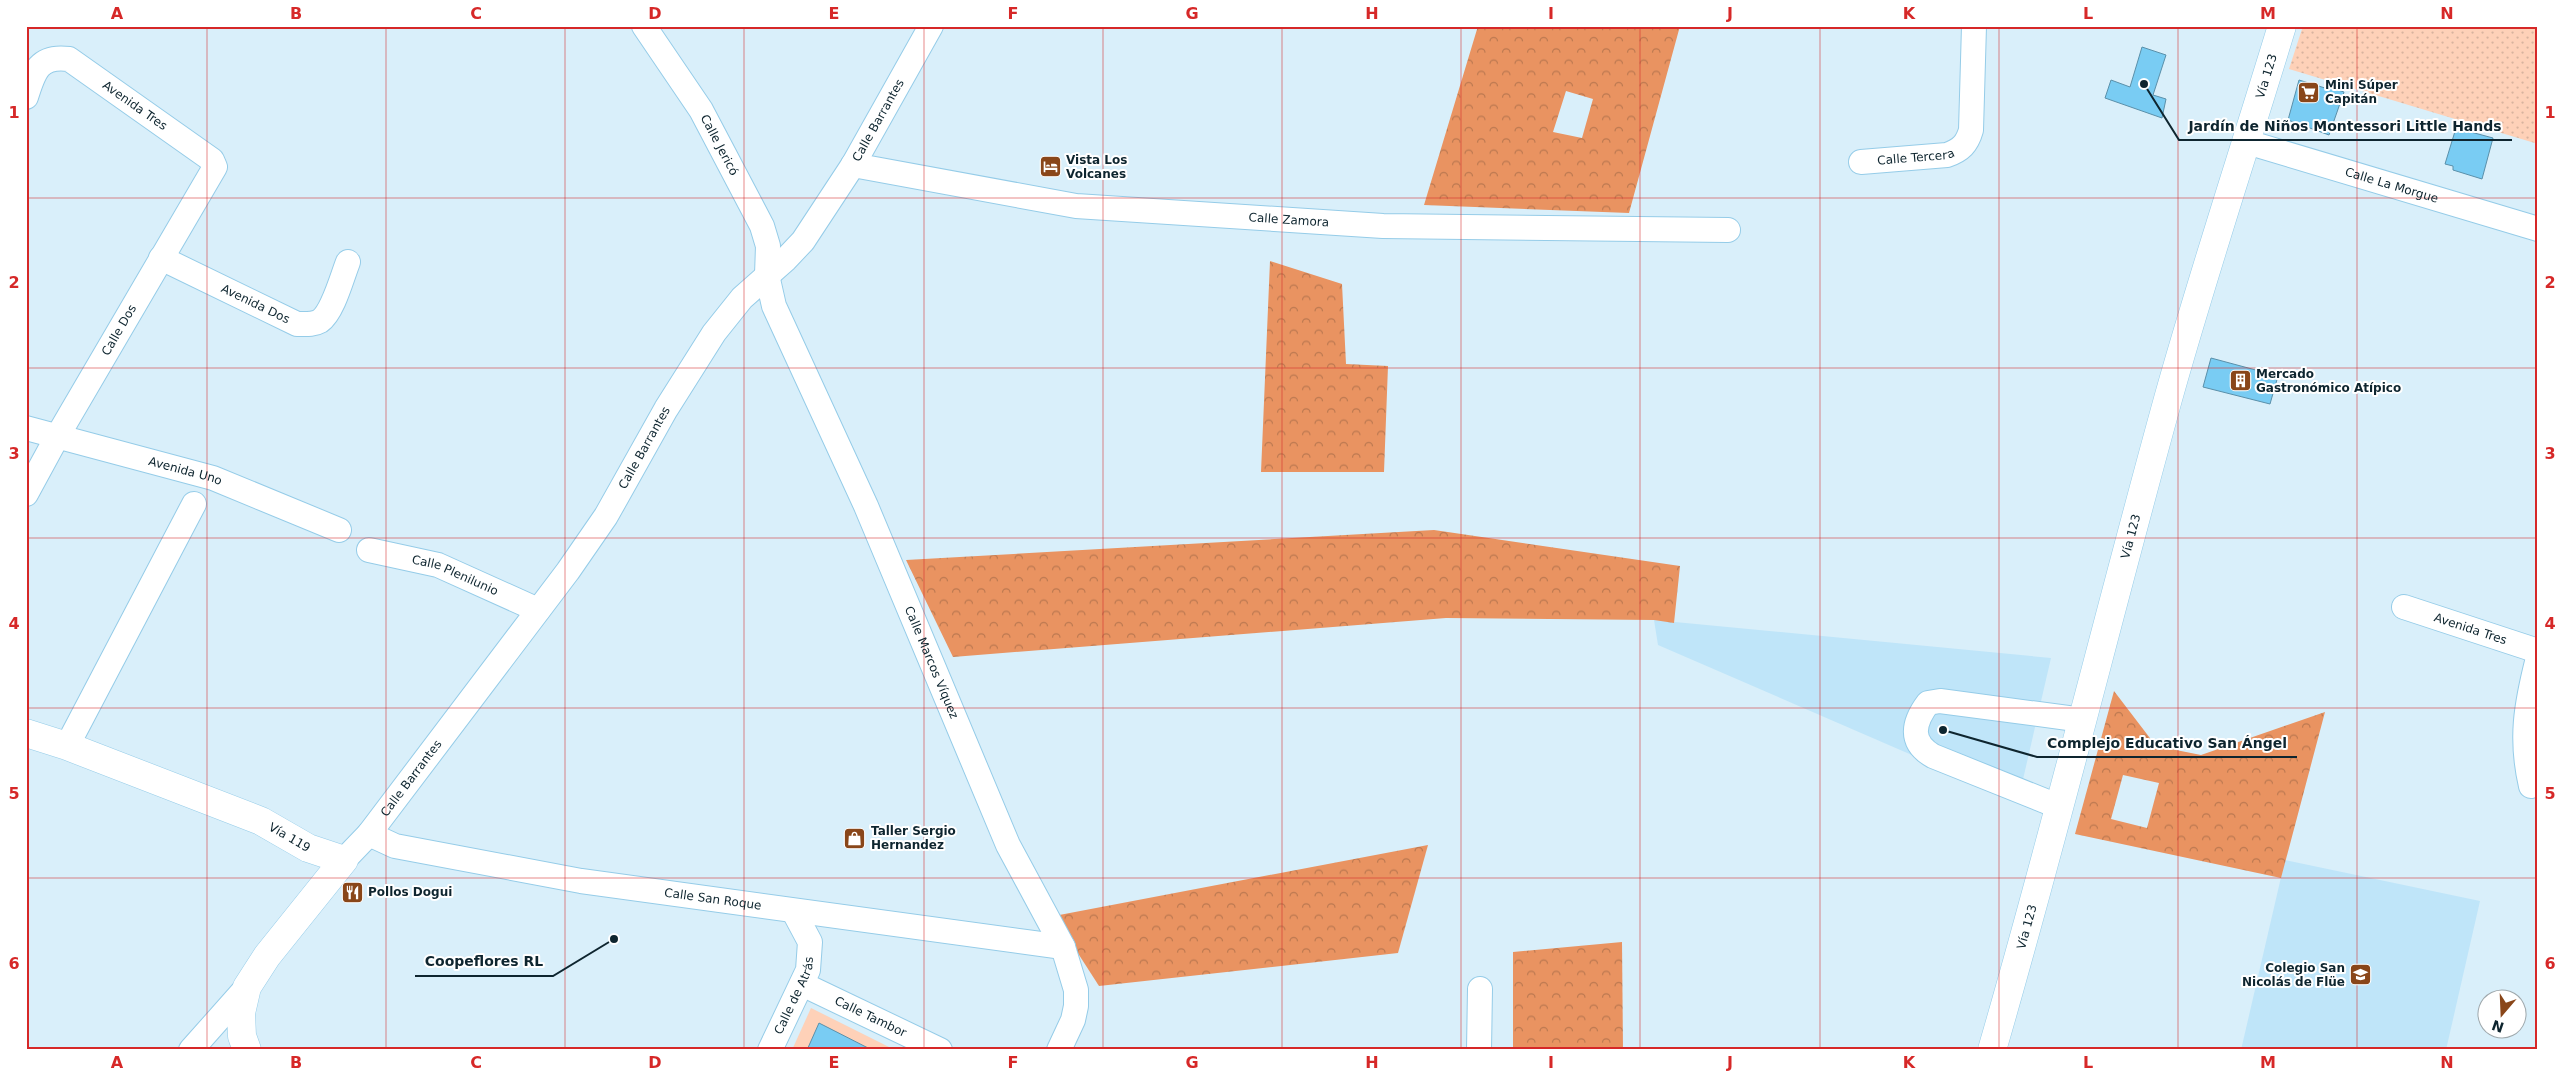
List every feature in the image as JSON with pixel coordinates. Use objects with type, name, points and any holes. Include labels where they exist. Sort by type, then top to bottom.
[{"type":"main road","name":"Vía 123","points":[[1992,1050],[2060,807],[2171,389],[2210,252],[2247,142],[2282,26]]},
{"type":"main road","name":"Vía 119","points":[[26,733],[67,746],[261,821],[308,848],[344,860]]},
{"type":"main road","points":[[247,1050],[242,1036],[241,1013],[247,986],[267,956],[344,860]]},
{"type":"street","name":"Calle Jericó","points":[[644,26],[701,110],[762,226],[768,246],[767,275]]},
{"type":"street","name":"Calle Barrantes","points":[[344,860],[369,834],[538,610],[606,516],[666,409],[714,333],[742,298],[785,260],[802,241],[853,165],[931,26]]},
{"type":"street","name":"Calle Tercera","points":[[1861,162],[1947,155],[1957,152],[1967,143],[1971,130],[1974,26]]},
{"type":"street","name":"Avenida Tres","points":[[26,97],[32,78],[48,59],[54,57],[69,59],[212,160],[215,168]]},
{"type":"street","name":"Calle La Morgue","points":[[2247,142],[2538,229]]},
{"type":"street","name":"Calle Zamora","points":[[853,165],[1076,206],[1383,226],[1728,230]]},
{"type":"street","name":"Calle Dos","points":[[26,494],[161,258],[215,168]]},
{"type":"street","name":"Avenida Dos","points":[[161,258],[297,324],[311,324],[320,321],[327,314],[348,262]]},
{"type":"street","name":"Calle Marcos Víquez","points":[[767,275],[774,306],[866,506],[1008,845],[1063,947],[1076,990],[1076,1006],[1073,1020],[1059,1050]]},
{"type":"street","name":"Avenida Uno","points":[[26,428],[57,438],[213,478],[339,530]]},
{"type":"street","points":[[67,746],[194,504]]},
{"type":"street","name":"Calle Plenilunio","points":[[369,550],[438,565],[538,610]]},
{"type":"street","name":"Avenida Tres","points":[[2404,607],[2538,651]]},
{"type":"street","points":[[2531,786],[2525,754],[2524,726],[2538,658]]},
{"type":"street","points":[[2060,807],[1933,756],[1924,750],[1916,739],[1916,726],[1921,712],[1928,703],[1940,701],[2083,720]]},
{"type":"street","name":"Calle San Roque","points":[[369,834],[395,846],[571,879],[794,912],[1063,947]]},
{"type":"street","name":"Calle de Atrás","points":[[770,1050],[808,970],[810,942],[794,912]]},
{"type":"street","name":"Calle Tambor","points":[[802,984],[940,1050]]},
{"type":"street","points":[[191,1050],[247,986]]},
{"type":"street","points":[[1479,1050],[1480,989]]},
{"type":"shaded area","points":[[2303,26],[2538,26],[2538,144],[2289,69]]},
{"type":"shaded area","points":[[1654,620],[2051,658],[2018,801],[1658,645]]},
{"type":"shaded area","name":"Colegio San Nicolás de Flüe","points":[[2285,860],[2480,901],[2446,1050],[2241,1050]]},
{"type":"shaded area","points":[[811,1008],[895,1050],[792,1050]]},
{"type":"green space","points":[[1478,26],[1680,26],[1629,213],[1424,205]],"holes":[[[1566,91],[1593,99],[1582,138],[1553,132]]]},
{"type":"green space","points":[[1270,261],[1342,284],[1346,364],[1388,366],[1384,472],[1261,472]]},
{"type":"green space","points":[[1434,530],[1680,566],[1674,623],[1654,620],[1446,618],[953,657],[906,560]]},
{"type":"green space","points":[[2114,691],[2156,746],[2201,755],[2325,712],[2281,878],[2075,834]],"holes":[[[2123,775],[2159,783],[2147,828],[2111,819]]]},
{"type":"green space","points":[[1428,845],[1398,953],[1099,986],[1054,916]]},
{"type":"green space","points":[[1622,942],[1623,1050],[1513,1050],[1513,952]]},
{"type":"building","points":[[2142,47],[2166,55],[2153,95],[2166,99],[2162,118],[2105,98],[2111,80],[2130,87]]},
{"type":"building","points":[[2299,80],[2344,92],[2329,135],[2288,120]]},
{"type":"building","points":[[2456,128],[2493,138],[2482,179],[2453,170],[2453,166],[2445,164]]},
{"type":"building","name":"Mercado Gastronómico Atípico","points":[[2211,358],[2278,376],[2270,404],[2203,387]]},
{"type":"building","points":[[819,1023],[872,1050],[807,1050]]},
{"type":"place","name":"Jardín de Niños Montessori Little Hands","points":[[2144,84]]},
{"type":"place","name":"Mini Súper Capitán","points":[[2309,92]]},
{"type":"place","name":"Vista Los Volcanes","points":[[1050,167]]},
{"type":"place","name":"Mercado Gastronómico Atípico","points":[[2240,381]]},
{"type":"place","name":"Complejo Educativo San Ángel","points":[[1943,730]]},
{"type":"place","name":"Taller Sergio Hernandez","points":[[855,838]]},
{"type":"place","name":"Pollos Dogui","points":[[352,892]]},
{"type":"place","name":"Coopeflores RL","points":[[614,939]]},
{"type":"place","name":"Colegio San Nicolás de Flüe","points":[[2361,975]]}]
